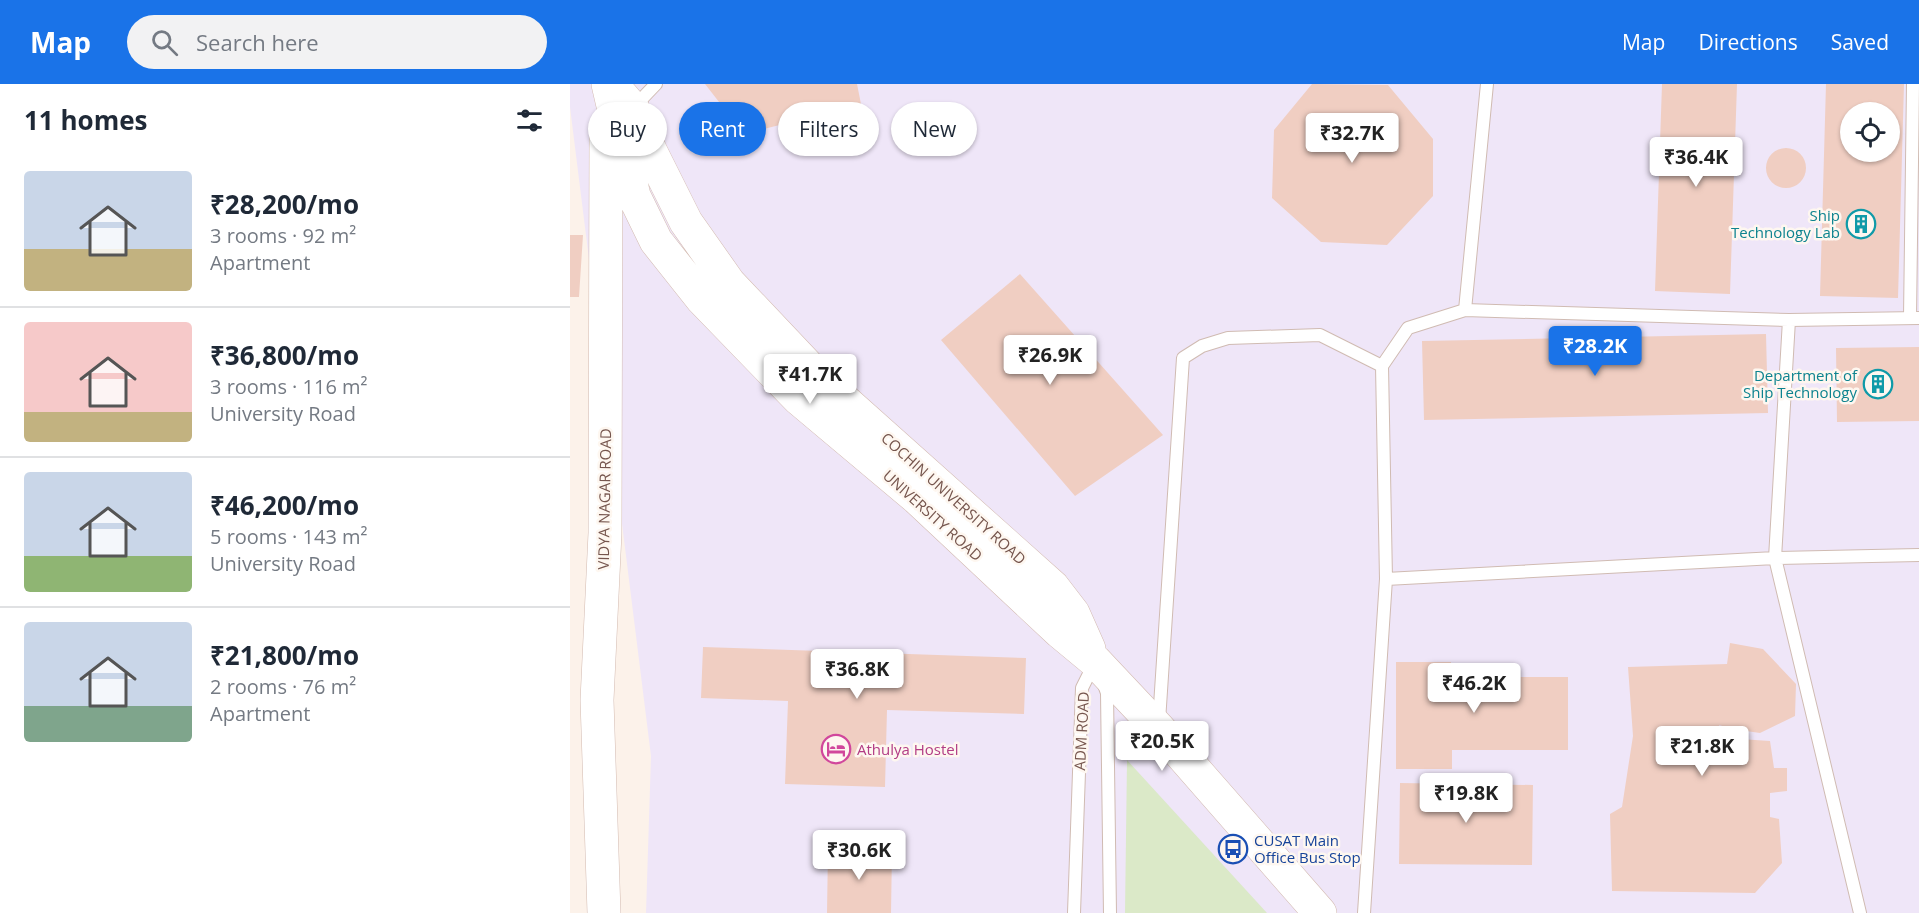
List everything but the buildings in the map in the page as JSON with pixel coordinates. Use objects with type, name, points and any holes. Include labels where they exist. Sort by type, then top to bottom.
[{"type":"street","name":"UNIVERSITY ROAD","points":[[607,84],[634,195],[656,241],[702,299],[798,398],[917,498],[1060,632],[1095,661],[1159,729],[1320,913]]},
{"type":"street","name":"VIDYA NAGAR ROAD","points":[[604,913],[597,700],[605,533],[607,84]]},
{"type":"street","name":"COCHIN UNIVERSITY ROAD","points":[[613,84],[627,102]]},
{"type":"street","name":"COCHIN UNIVERSITY ROAD","points":[[653,156],[686,222],[729,283],[819,378],[1053,586],[1073,613],[1095,661]]},
{"type":"lane","points":[[639,102],[656,84]]},
{"type":"lane","points":[[1465,310],[1487,84]]},
{"type":"lane","points":[[1364,913],[1386,579],[1382,366],[1408,328],[1465,310],[1789,320],[1914,318],[1913,84]]},
{"type":"lane","points":[[1789,320],[1775,558],[1860,913]]},
{"type":"lane","points":[[1159,729],[1183,358],[1202,346],[1228,338],[1320,335],[1382,366]]},
{"type":"lane","points":[[1386,579],[1775,558],[1919,555]]},
{"type":"lane","name":"ADM ROAD","points":[[1074,913],[1082,688],[1095,661]]},
{"type":"lane","name":"ADM ROAD","points":[[1095,661],[1107,693],[1110,913]]},
{"type":"shaded area","points":[[570,84],[1919,84],[1919,913],[646,913],[651,756],[570,107]]},
{"type":"green space","points":[[1127,760],[1267,913],[1125,913]]},
{"type":"place","name":"Ship Technology Lab","points":[[1861,224]]},
{"type":"place","name":"Department of Ship Technology","points":[[1878,384]]},
{"type":"place","name":"Athulya Hostel","points":[[836,749]]},
{"type":"place","name":"CUSAT Main Office Bus Stop","points":[[1233,849]]}]
